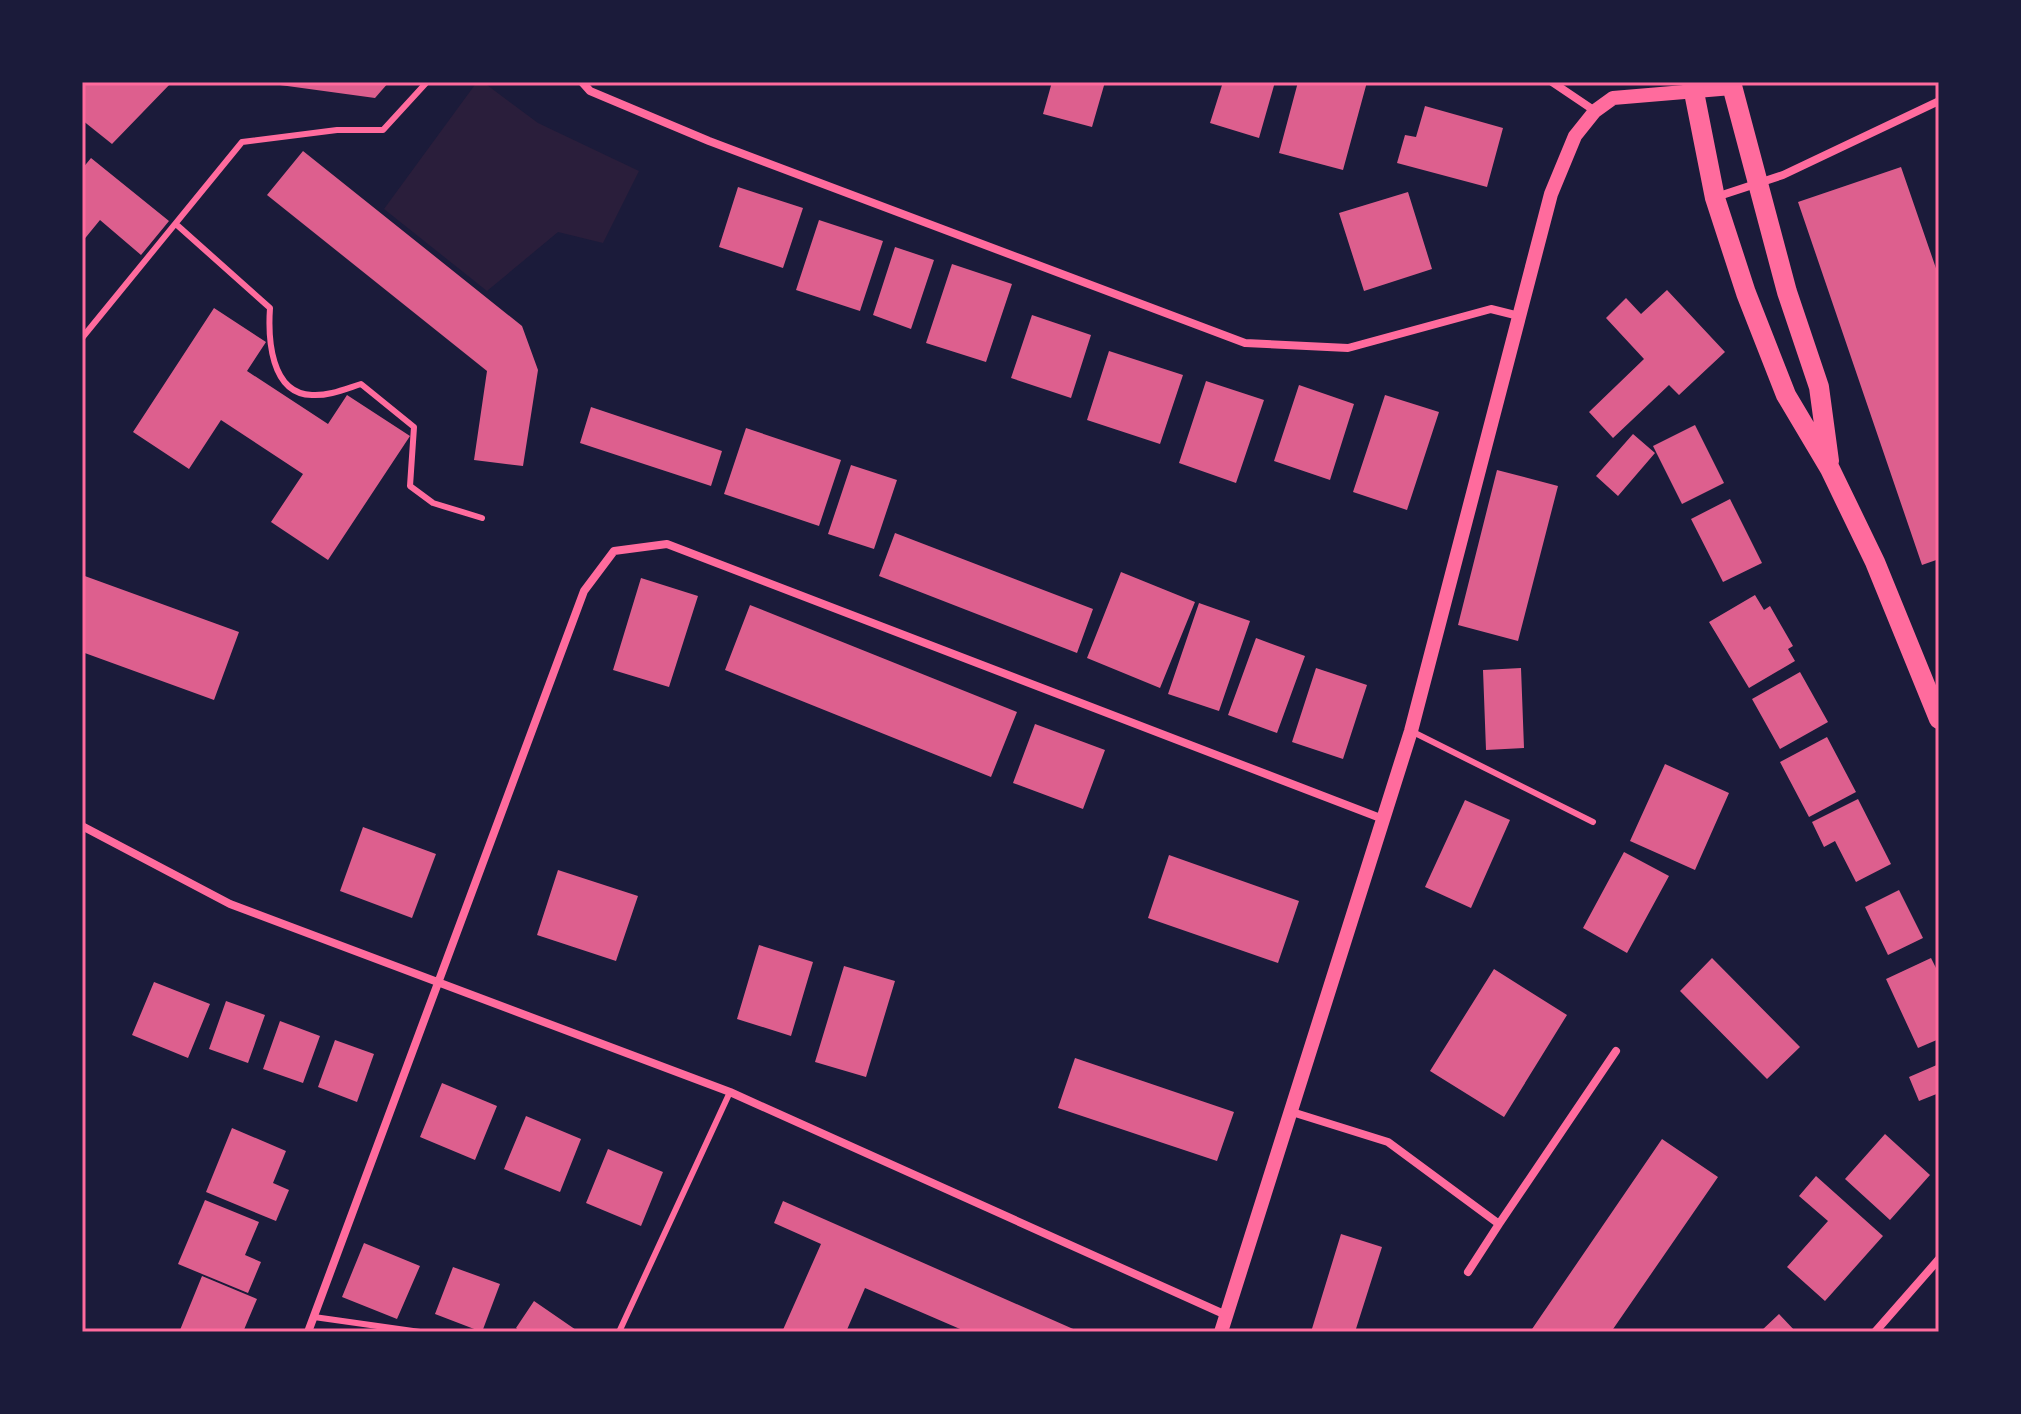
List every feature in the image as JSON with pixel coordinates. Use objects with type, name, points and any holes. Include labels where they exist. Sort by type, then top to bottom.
[{"type":"main road","points":[[1731,85],[1787,292],[1819,387],[1830,469]]},
{"type":"main road","points":[[1693,88],[1715,198],[1746,293],[1786,395],[1830,469],[1875,562],[1939,719]]},
{"type":"street","points":[[582,82],[590,91],[709,141],[1245,343],[1348,348],[1491,309],[1519,316]]},
{"type":"street","points":[[1552,82],[1595,111]]},
{"type":"street","points":[[1221,1332],[1411,731],[1551,194],[1575,136],[1595,111],[1613,98],[1731,85]]},
{"type":"street","points":[[1715,198],[1757,186],[1939,101]]},
{"type":"street","points":[[308,1332],[584,591],[614,551],[667,544],[1384,819]]},
{"type":"street","points":[[82,826],[230,904],[730,1092],[1226,1315]]},
{"type":"street","points":[[1468,1272],[1616,1051]]},
{"type":"street","points":[[1292,1112],[1388,1142],[1499,1224]]},
{"type":"street","points":[[1875,1332],[1939,1259]]},
{"type":"lane","points":[[82,338],[242,142],[337,130],[383,130],[427,82]]},
{"type":"lane","points":[[177,225],[270,308],[268,337],[274,362],[285,381],[307,396],[328,394],[361,384],[414,427],[410,486],[433,503],[482,518]]},
{"type":"lane","points":[[1411,731],[1593,822]]},
{"type":"lane","points":[[619,1332],[648,1276],[730,1092]]},
{"type":"lane","points":[[314,1317],[420,1332]]},
{"type":"shaded area","points":[[477,82],[483,82],[538,123],[639,171],[603,243],[558,232],[487,291],[384,209]]},
{"type":"building","points":[[82,82],[172,82],[112,144],[82,120]]},
{"type":"building","points":[[258,82],[389,82],[375,98]]},
{"type":"building","points":[[1052,82],[1105,82],[1092,127],[1043,114]]},
{"type":"building","points":[[1223,82],[1275,82],[1259,138],[1210,123]]},
{"type":"building","points":[[1298,82],[1367,82],[1343,170],[1279,153]]},
{"type":"building","points":[[1425,106],[1503,128],[1487,187],[1397,163],[1405,135],[1416,137]]},
{"type":"building","points":[[303,151],[522,326],[538,370],[523,466],[474,460],[487,371],[267,195]]},
{"type":"building","points":[[91,158],[169,221],[141,255],[100,220],[82,242],[82,169]]},
{"type":"building","points":[[1901,167],[1939,277],[1939,559],[1922,565],[1798,202]]},
{"type":"building","points":[[738,187],[803,208],[783,268],[719,247]]},
{"type":"building","points":[[1408,192],[1432,269],[1364,291],[1339,213]]},
{"type":"building","points":[[819,220],[883,241],[860,311],[796,290]]},
{"type":"building","points":[[895,247],[934,260],[911,329],[873,315]]},
{"type":"building","points":[[952,264],[1012,284],[986,362],[926,343]]},
{"type":"building","points":[[1667,290],[1725,352],[1679,395],[1669,385],[1613,438],[1589,412],[1644,359],[1606,318],[1626,298],[1641,314]]},
{"type":"building","points":[[214,308],[266,342],[247,371],[328,424],[347,395],[410,436],[328,560],[271,522],[303,474],[221,420],[189,469],[133,432]]},
{"type":"building","points":[[1032,315],[1091,335],[1071,398],[1011,378]]},
{"type":"building","points":[[1109,351],[1183,375],[1160,444],[1087,420]]},
{"type":"building","points":[[1206,381],[1264,400],[1236,483],[1179,463]]},
{"type":"building","points":[[1299,385],[1354,404],[1330,480],[1274,461]]},
{"type":"building","points":[[1385,395],[1439,412],[1407,510],[1353,492]]},
{"type":"building","points":[[591,407],[722,451],[711,486],[580,443]]},
{"type":"building","points":[[1695,425],[1724,483],[1682,504],[1653,446]]},
{"type":"building","points":[[746,428],[841,460],[819,526],[724,494]]},
{"type":"building","points":[[1633,434],[1655,453],[1618,496],[1596,476]]},
{"type":"building","points":[[851,465],[897,480],[874,549],[828,534]]},
{"type":"building","points":[[1497,470],[1558,486],[1518,641],[1458,625]]},
{"type":"building","points":[[1730,499],[1762,563],[1723,582],[1691,519]]},
{"type":"building","points":[[895,533],[1093,609],[1077,653],[879,576]]},
{"type":"building","points":[[1121,572],[1195,602],[1160,688],[1087,658]]},
{"type":"building","points":[[82,575],[239,632],[214,700],[82,652]]},
{"type":"building","points":[[641,578],[698,596],[669,687],[613,670]]},
{"type":"building","points":[[1755,595],[1764,610],[1770,606],[1793,646],[1788,649],[1795,661],[1749,688],[1709,622]]},
{"type":"building","points":[[1199,603],[1250,621],[1219,711],[1168,694]]},
{"type":"building","points":[[750,605],[1017,712],[991,777],[725,670]]},
{"type":"building","points":[[1256,638],[1305,656],[1277,733],[1228,715]]},
{"type":"building","points":[[1316,668],[1367,685],[1343,759],[1292,742]]},
{"type":"building","points":[[1521,668],[1524,748],[1486,750],[1483,670]]},
{"type":"building","points":[[1800,672],[1828,722],[1780,749],[1752,699]]},
{"type":"building","points":[[1035,724],[1105,750],[1083,809],[1013,783]]},
{"type":"building","points":[[1827,737],[1856,792],[1809,817],[1780,762]]},
{"type":"building","points":[[1665,764],[1729,793],[1695,870],[1630,841]]},
{"type":"building","points":[[1858,799],[1891,864],[1856,882],[1835,841],[1824,847],[1812,822]]},
{"type":"building","points":[[1465,800],[1510,820],[1471,908],[1425,887]]},
{"type":"building","points":[[363,827],[436,854],[412,918],[340,891]]},
{"type":"building","points":[[1624,852],[1669,876],[1627,953],[1583,928]]},
{"type":"building","points":[[1169,855],[1299,901],[1278,963],[1148,918]]},
{"type":"building","points":[[558,870],[638,896],[616,961],[537,935]]},
{"type":"building","points":[[1899,890],[1923,938],[1888,955],[1865,907]]},
{"type":"building","points":[[759,945],[813,962],[791,1036],[737,1019]]},
{"type":"building","points":[[1712,958],[1800,1047],[1767,1079],[1680,991]]},
{"type":"building","points":[[1931,958],[1939,974],[1939,1039],[1918,1048],[1886,979]]},
{"type":"building","points":[[844,966],[895,981],[866,1077],[815,1062]]},
{"type":"building","points":[[1494,969],[1567,1015],[1504,1117],[1430,1071]]},
{"type":"building","points":[[154,982],[210,1004],[188,1058],[132,1035]]},
{"type":"building","points":[[226,1001],[265,1015],[248,1063],[209,1049]]},
{"type":"building","points":[[280,1021],[320,1036],[303,1083],[263,1069]]},
{"type":"building","points":[[335,1040],[374,1054],[357,1102],[318,1087]]},
{"type":"building","points":[[1075,1058],[1234,1112],[1217,1161],[1058,1108]]},
{"type":"building","points":[[1939,1064],[1939,1093],[1919,1101],[1909,1077]]},
{"type":"building","points":[[442,1083],[497,1106],[475,1160],[420,1137]]},
{"type":"building","points":[[526,1116],[581,1139],[560,1192],[504,1169]]},
{"type":"building","points":[[232,1128],[286,1151],[273,1183],[289,1190],[276,1221],[206,1192]]},
{"type":"building","points":[[1885,1134],[1930,1175],[1890,1220],[1845,1179]]},
{"type":"building","points":[[1662,1139],[1718,1177],[1611,1332],[1530,1332]]},
{"type":"building","points":[[608,1149],[663,1172],[641,1226],[586,1203]]},
{"type":"building","points":[[1816,1176],[1883,1236],[1825,1301],[1787,1267],[1828,1221],[1799,1196]]},
{"type":"building","points":[[205,1200],[259,1222],[245,1255],[261,1262],[248,1293],[178,1264]]},
{"type":"building","points":[[783,1201],[1080,1332],[967,1332],[865,1288],[846,1332],[782,1332],[821,1244],[774,1223]]},
{"type":"building","points":[[1341,1234],[1382,1247],[1355,1332],[1311,1332]]},
{"type":"building","points":[[364,1243],[420,1266],[397,1319],[342,1297]]},
{"type":"building","points":[[453,1267],[500,1284],[482,1332],[435,1314]]},
{"type":"building","points":[[202,1276],[257,1299],[243,1332],[180,1330]]},
{"type":"building","points":[[534,1301],[579,1332],[521,1332],[516,1328]]},
{"type":"building","points":[[1779,1314],[1796,1332],[1760,1332]]}]
